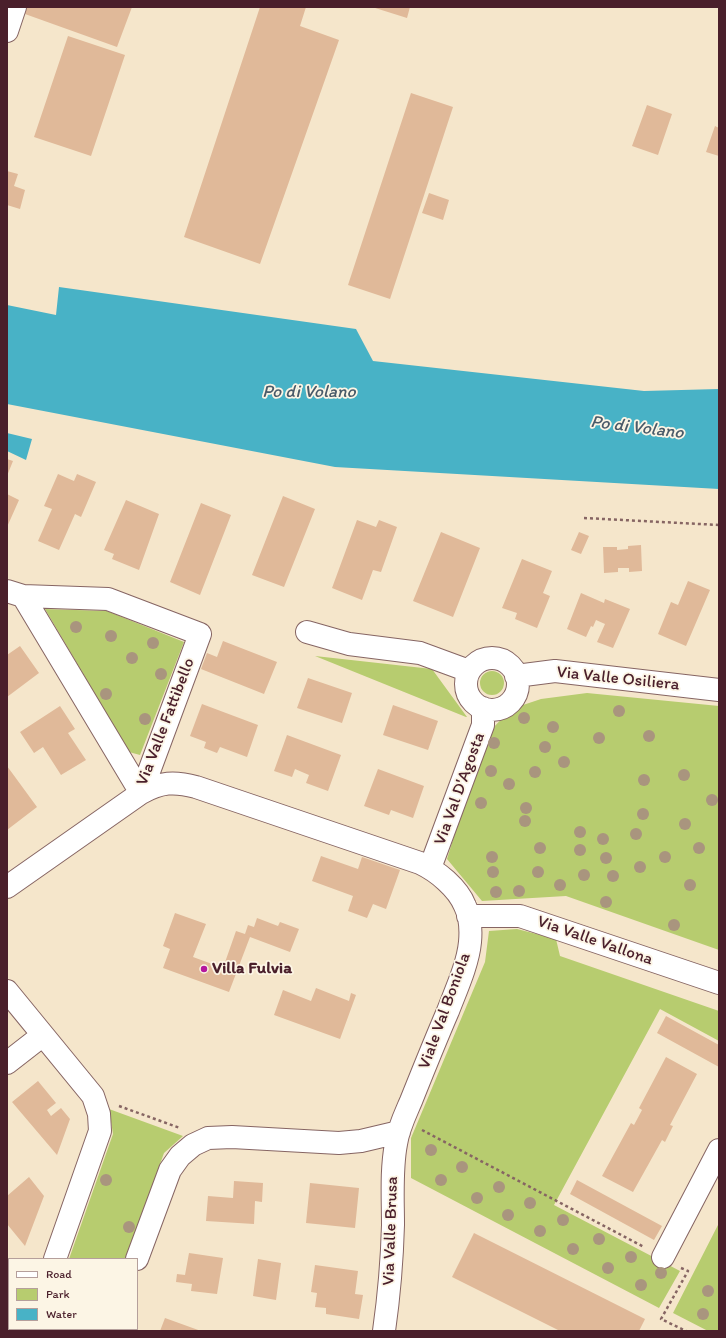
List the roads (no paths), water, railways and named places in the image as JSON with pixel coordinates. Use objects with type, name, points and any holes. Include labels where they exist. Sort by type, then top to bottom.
[{"type":"street","points":[[7,31],[15,7]]},
{"type":"street","name":"Via Valle Fattibello","points":[[15,593],[108,599],[200,634],[141,793]]},
{"type":"street","name":"Via Valle Fattibello","points":[[15,593],[141,793]]},
{"type":"street","points":[[307,632],[349,644],[420,653],[469,671],[474,664],[482,660],[490,658],[498,659],[506,662],[512,668],[516,676]]},
{"type":"street","name":"Via Val D'Agosta","points":[[469,671],[466,679],[466,688],[469,697],[483,708],[491,709],[506,705],[512,699],[518,684],[516,676]]},
{"type":"street","name":"Via Valle Osiliera","points":[[516,676],[555,671],[719,690]]},
{"type":"street","name":"Via Val D'Agosta","points":[[430,868],[483,725],[483,708]]},
{"type":"street","name":"Viale Val Boniola","points":[[7,887],[141,793],[154,786],[166,783],[182,783],[196,787],[430,868],[458,895],[465,906],[468,916],[470,942],[467,958],[454,994],[401,1127]]},
{"type":"street","name":"Via Valle Vallona","points":[[468,916],[520,916],[719,983]]},
{"type":"street","points":[[7,991],[93,1096],[99,1114],[100,1131],[55,1258]]},
{"type":"street","points":[[7,1063],[43,1035]]},
{"type":"street","points":[[137,1258],[170,1170],[180,1156],[193,1145],[208,1138],[232,1137],[339,1143],[361,1141],[401,1127]]},
{"type":"street","name":"Via Valle Brusa","points":[[384,1331],[388,1300],[392,1237],[394,1160],[396,1143],[401,1127]]},
{"type":"street","points":[[662,1257],[719,1150]]},
{"type":"water","name":"Po di Volano","points":[[59,287],[356,329],[373,361],[644,391],[719,389],[719,489],[335,467],[7,404],[7,305],[56,315]]},
{"type":"water","points":[[7,433],[32,439],[26,460],[7,451]]},
{"type":"place","name":"Villa Fulvia","points":[[204,969]]}]
